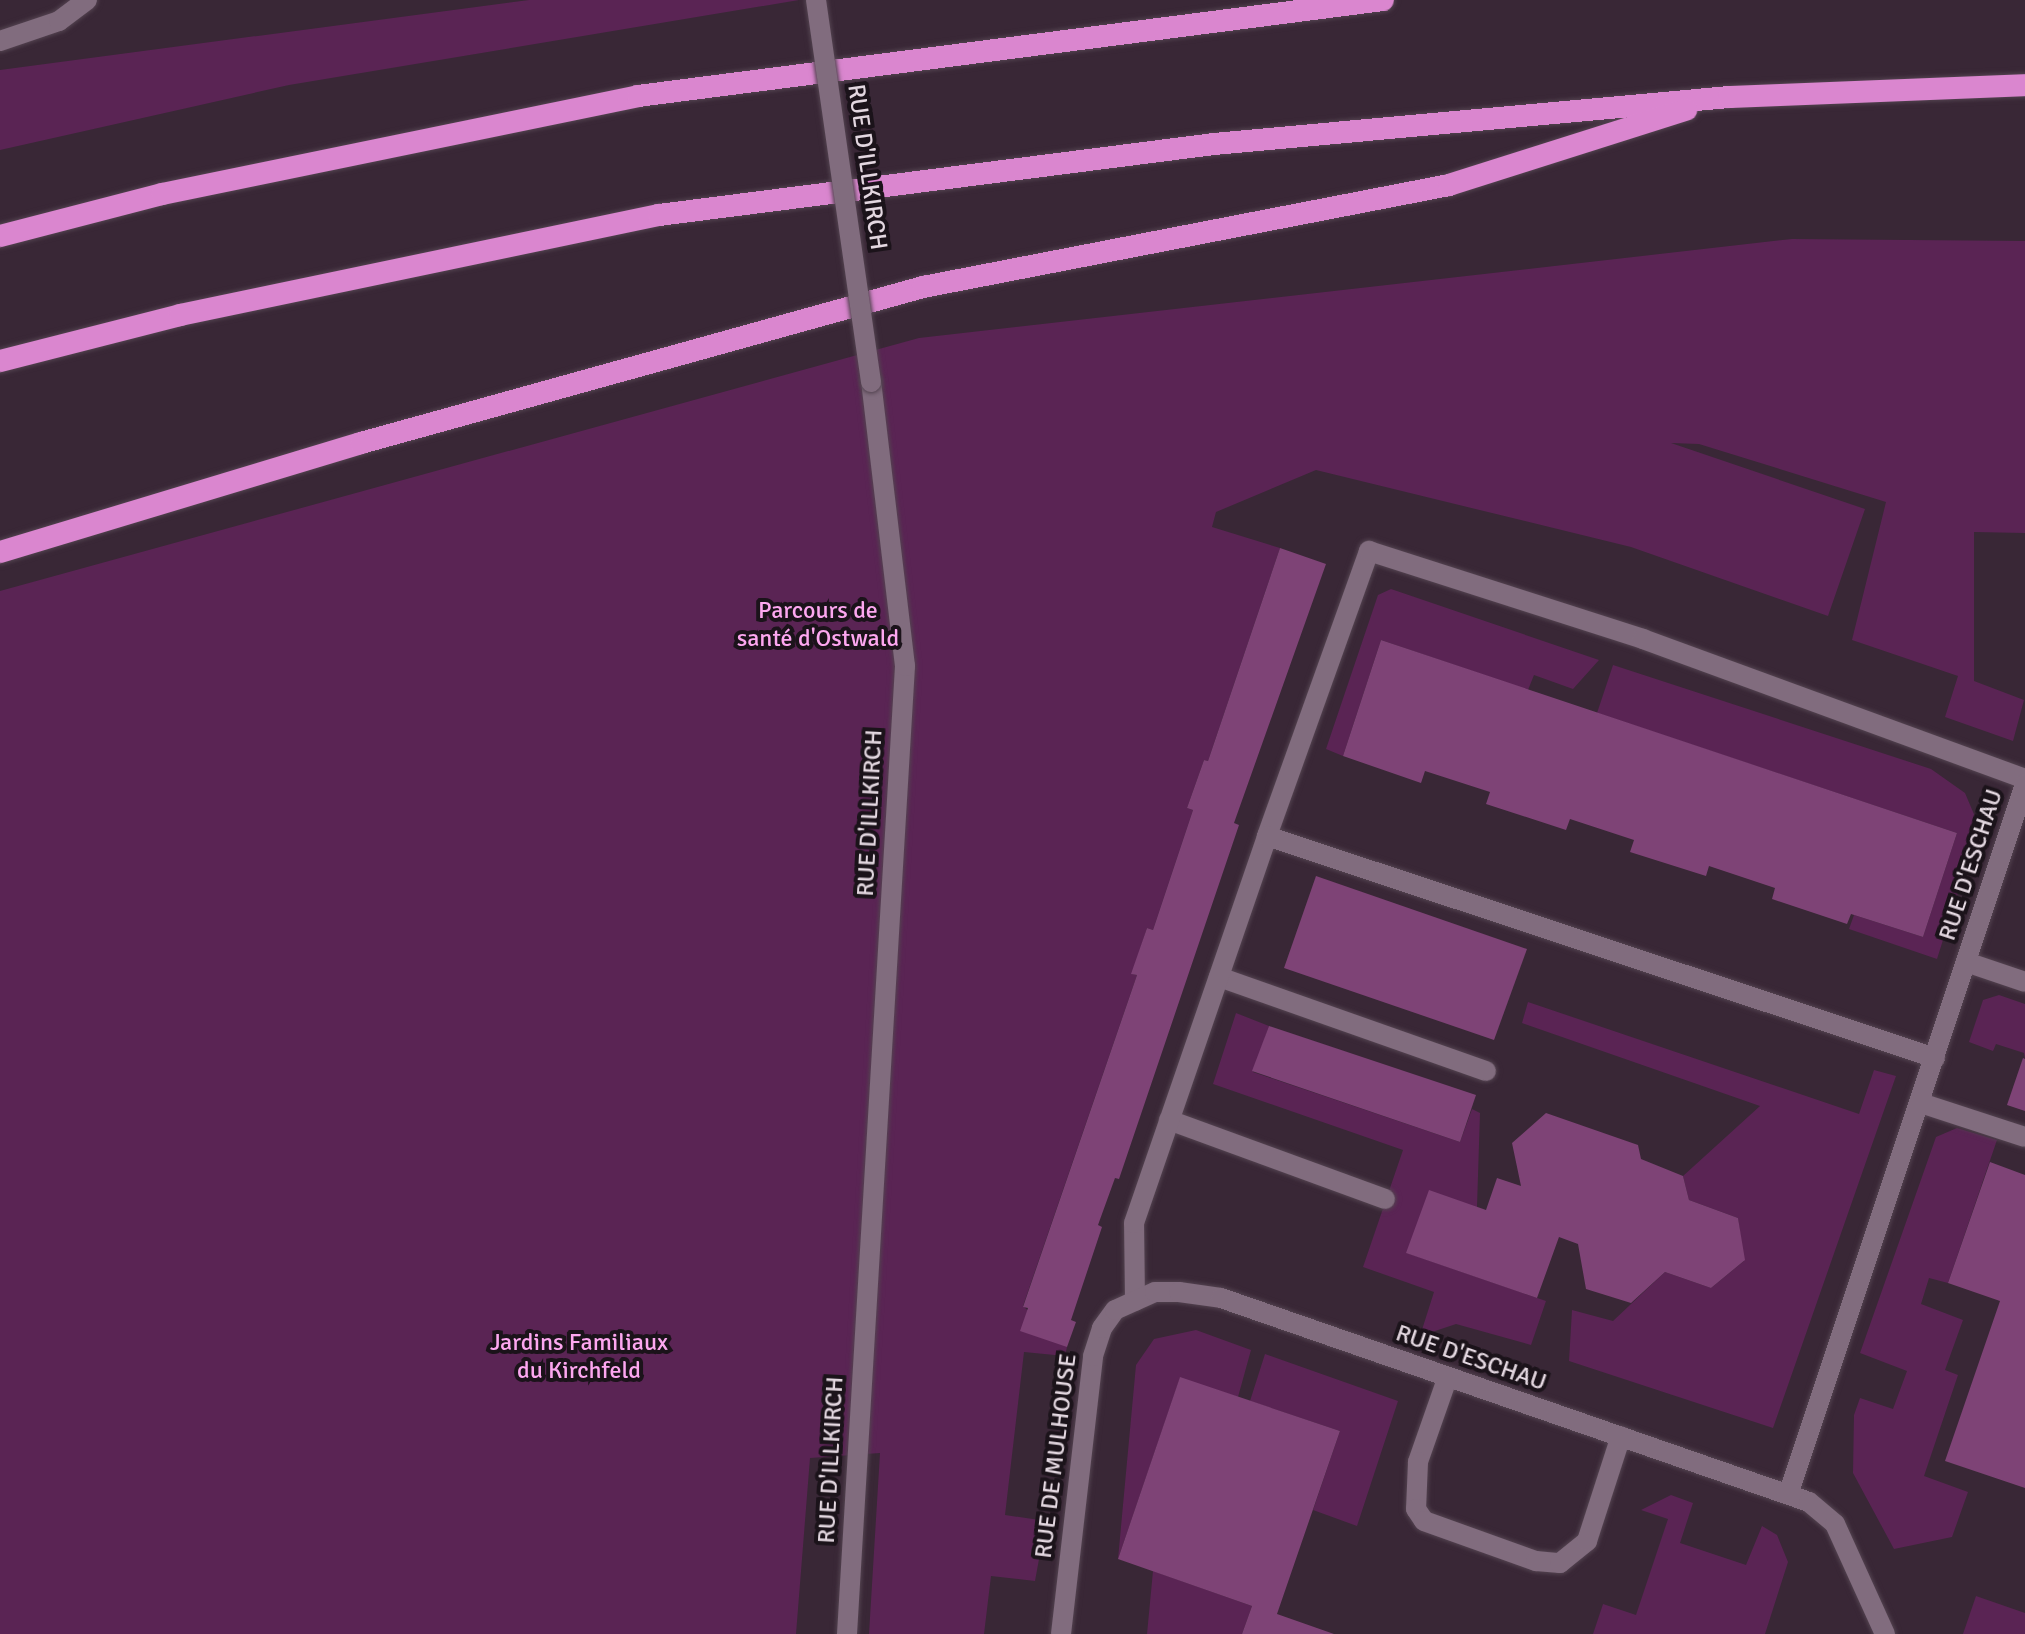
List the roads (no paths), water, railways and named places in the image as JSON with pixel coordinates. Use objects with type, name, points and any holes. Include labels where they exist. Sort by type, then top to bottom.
[{"type":"highway","points":[[0,236],[162,194],[638,96],[1383,0]]},
{"type":"highway","points":[[0,361],[180,315],[659,215],[1214,144],[1729,97],[2025,85]]},
{"type":"highway","points":[[0,552],[361,443],[923,287],[1449,185],[1729,97]]},
{"type":"street","points":[[0,41],[59,21],[87,0]]},
{"type":"street","name":"RUE D'ILLKIRCH","points":[[816,0],[871,382],[905,666],[847,1634]]},
{"type":"street","points":[[1135,1301],[1134,1223],[1369,551],[1643,639],[2025,782]]},
{"type":"street","name":"RUE D'ESCHAU","points":[[1789,1492],[1921,1103],[2025,782]]},
{"type":"street","points":[[1267,836],[1935,1058]]},
{"type":"street","name":"RUE D'ESCHAU","points":[[1966,962],[2025,982]]},
{"type":"street","points":[[1219,977],[1486,1071]]},
{"type":"street","points":[[1921,1103],[2025,1137]]},
{"type":"street","points":[[1169,1120],[1385,1199]]},
{"type":"street","name":"RUE D'ESCHAU","points":[[1135,1301],[1155,1292],[1221,1298],[1447,1379],[1789,1492],[1835,1524],[1885,1634]]},
{"type":"street","name":"RUE DE MULHOUSE","points":[[1061,1634],[1093,1356],[1115,1310],[1135,1301]]},
{"type":"street","points":[[1447,1379],[1418,1462],[1416,1509],[1424,1521],[1536,1561],[1560,1563],[1587,1541],[1621,1436]]},
{"type":"park label","name":"Parcours de santé d'Ostwald","points":[[818,625]]},
{"type":"park label","name":"Jardins Familiaux du Kirchfeld","points":[[579,1357]]}]
